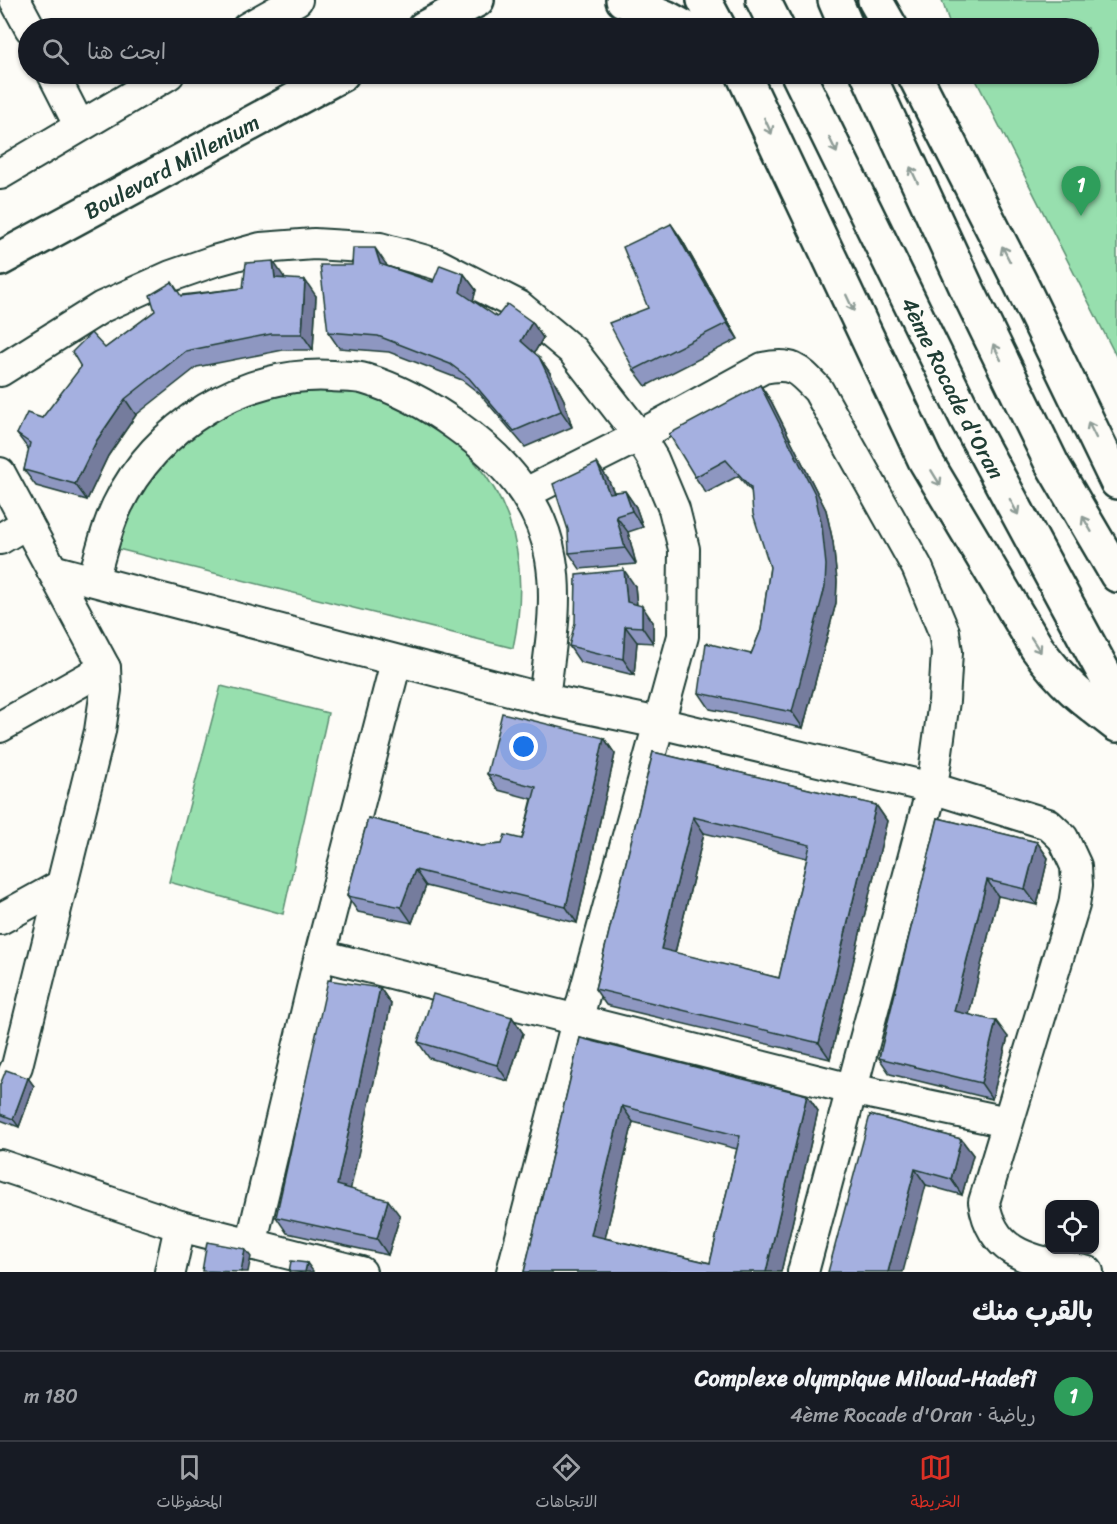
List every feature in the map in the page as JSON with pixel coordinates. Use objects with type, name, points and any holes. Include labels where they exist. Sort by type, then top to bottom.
[{"type":"main road","points":[[443,18],[477,0]]},
{"type":"main road","points":[[623,0],[668,18]]},
{"type":"main road","points":[[704,0],[714,18]]},
{"type":"main road","points":[[763,0],[772,18]]},
{"type":"main road","points":[[835,0],[843,18]]},
{"type":"main road","points":[[875,0],[885,18]]},
{"type":"main road","points":[[889,0],[890,18]]},
{"type":"main road","name":"Boulevard Millenium","points":[[0,260],[324,84]]},
{"type":"main road","points":[[746,84],[925,460],[1051,667],[1079,698],[1117,725]]},
{"type":"main road","name":"4ème Rocade d'Oran","points":[[803,84],[967,419],[1117,697]]},
{"type":"main road","points":[[872,84],[1052,464],[1117,575]]},
{"type":"main road","points":[[919,84],[1020,282],[1117,482]]},
{"type":"street","points":[[15,0],[25,18]]},
{"type":"street","points":[[265,18],[297,0]]},
{"type":"street","points":[[58,84],[79,125]]},
{"type":"street","points":[[0,174],[151,84]]},
{"type":"street","points":[[0,371],[102,307],[171,276],[214,261],[261,248],[314,244],[380,248],[437,264],[519,306],[573,351],[639,436],[653,459],[674,509],[684,549],[683,636],[577,1021],[512,1272]]},
{"type":"street","points":[[526,493],[639,436],[763,368],[776,365],[793,366],[818,390],[917,567],[944,632],[947,652],[944,701],[932,788],[804,1272]]},
{"type":"street","points":[[93,580],[117,507],[145,462],[173,432],[216,403],[263,382],[308,375],[363,379],[423,401],[482,443],[526,493],[535,509],[551,559],[553,623],[544,699]]},
{"type":"street","points":[[0,473],[105,668],[106,690],[100,731],[17,1066],[0,1101]]},
{"type":"street","points":[[0,538],[27,524]]},
{"type":"street","points":[[52,570],[544,699],[659,723],[932,788],[1048,824],[1063,838],[1077,874],[1074,905],[984,1202],[993,1233],[1004,1246],[1018,1254],[1088,1272]]},
{"type":"street","points":[[251,1245],[320,955],[396,662]]},
{"type":"street","points":[[0,727],[105,668]]},
{"type":"street","points":[[0,919],[62,885]]},
{"type":"street","points":[[320,955],[851,1089],[1007,1122]]},
{"type":"street","points":[[3,1168],[180,1226],[361,1272]]},
{"type":"street","points":[[170,1272],[180,1226]]},
{"type":"green space","points":[[942,0],[1117,0],[1117,358],[978,84],[1099,84],[1099,18],[948,18]]},
{"type":"green space","points":[[336,387],[383,398],[408,409],[454,442],[477,465],[495,491],[508,519],[516,549],[520,580],[513,648],[106,546],[150,467],[245,397]]},
{"type":"green space","points":[[221,686],[328,713],[283,914],[169,882]]},
{"type":"building","points":[[671,224],[727,323],[634,370],[609,323],[648,308],[623,247]]},
{"type":"building","points":[[353,248],[375,248],[380,264],[433,282],[440,265],[464,274],[460,292],[497,317],[507,304],[532,322],[521,341],[539,357],[552,384],[561,411],[514,431],[469,378],[450,364],[378,336],[328,332],[320,265],[352,265]]},
{"type":"building","points":[[273,261],[275,278],[305,280],[302,334],[271,334],[186,351],[125,399],[97,440],[75,484],[24,470],[30,443],[17,434],[27,413],[42,418],[81,367],[72,352],[91,333],[105,348],[155,311],[150,295],[172,282],[181,296],[243,288],[246,263]]},
{"type":"building","points":[[760,385],[815,494],[822,526],[826,565],[825,587],[792,712],[699,693],[706,643],[751,654],[761,630],[770,567],[753,514],[751,488],[726,460],[695,477],[669,434]]},
{"type":"building","points":[[597,463],[609,493],[625,491],[632,511],[616,516],[625,548],[569,553],[568,530],[553,484]]},
{"type":"building","points":[[624,570],[627,602],[642,606],[642,627],[625,626],[623,659],[569,646],[575,623],[576,575]]},
{"type":"building","points":[[502,713],[604,738],[566,907],[415,870],[401,907],[347,896],[368,818],[481,846],[502,844],[505,835],[522,839],[536,787],[487,774]]},
{"type":"building","points":[[653,752],[876,805],[819,1043],[595,989]],"holes":[[[693,817],[810,845],[779,978],[661,949]]]},
{"type":"building","points":[[938,818],[1037,842],[1025,889],[987,880],[954,1011],[996,1021],[981,1083],[879,1058]]},
{"type":"building","points":[[328,980],[380,988],[337,1185],[388,1200],[377,1239],[276,1217]]},
{"type":"building","points":[[433,994],[512,1017],[497,1065],[418,1042]]},
{"type":"building","points":[[580,1038],[807,1095],[766,1272],[524,1272]],"holes":[[[622,1106],[740,1136],[710,1263],[591,1235]]]},
{"type":"building","points":[[6,1070],[28,1078],[13,1119],[0,1114],[0,1085]]},
{"type":"building","points":[[870,1115],[961,1139],[951,1179],[915,1169],[888,1272],[828,1272]]},
{"type":"building","points":[[207,1242],[245,1249],[241,1272],[202,1271]]},
{"type":"building","points":[[291,1261],[307,1263],[305,1272],[289,1272]]},
{"type":"place","name":"Complexe olympique Miloud-Hadefi","points":[[1081,216]]}]
